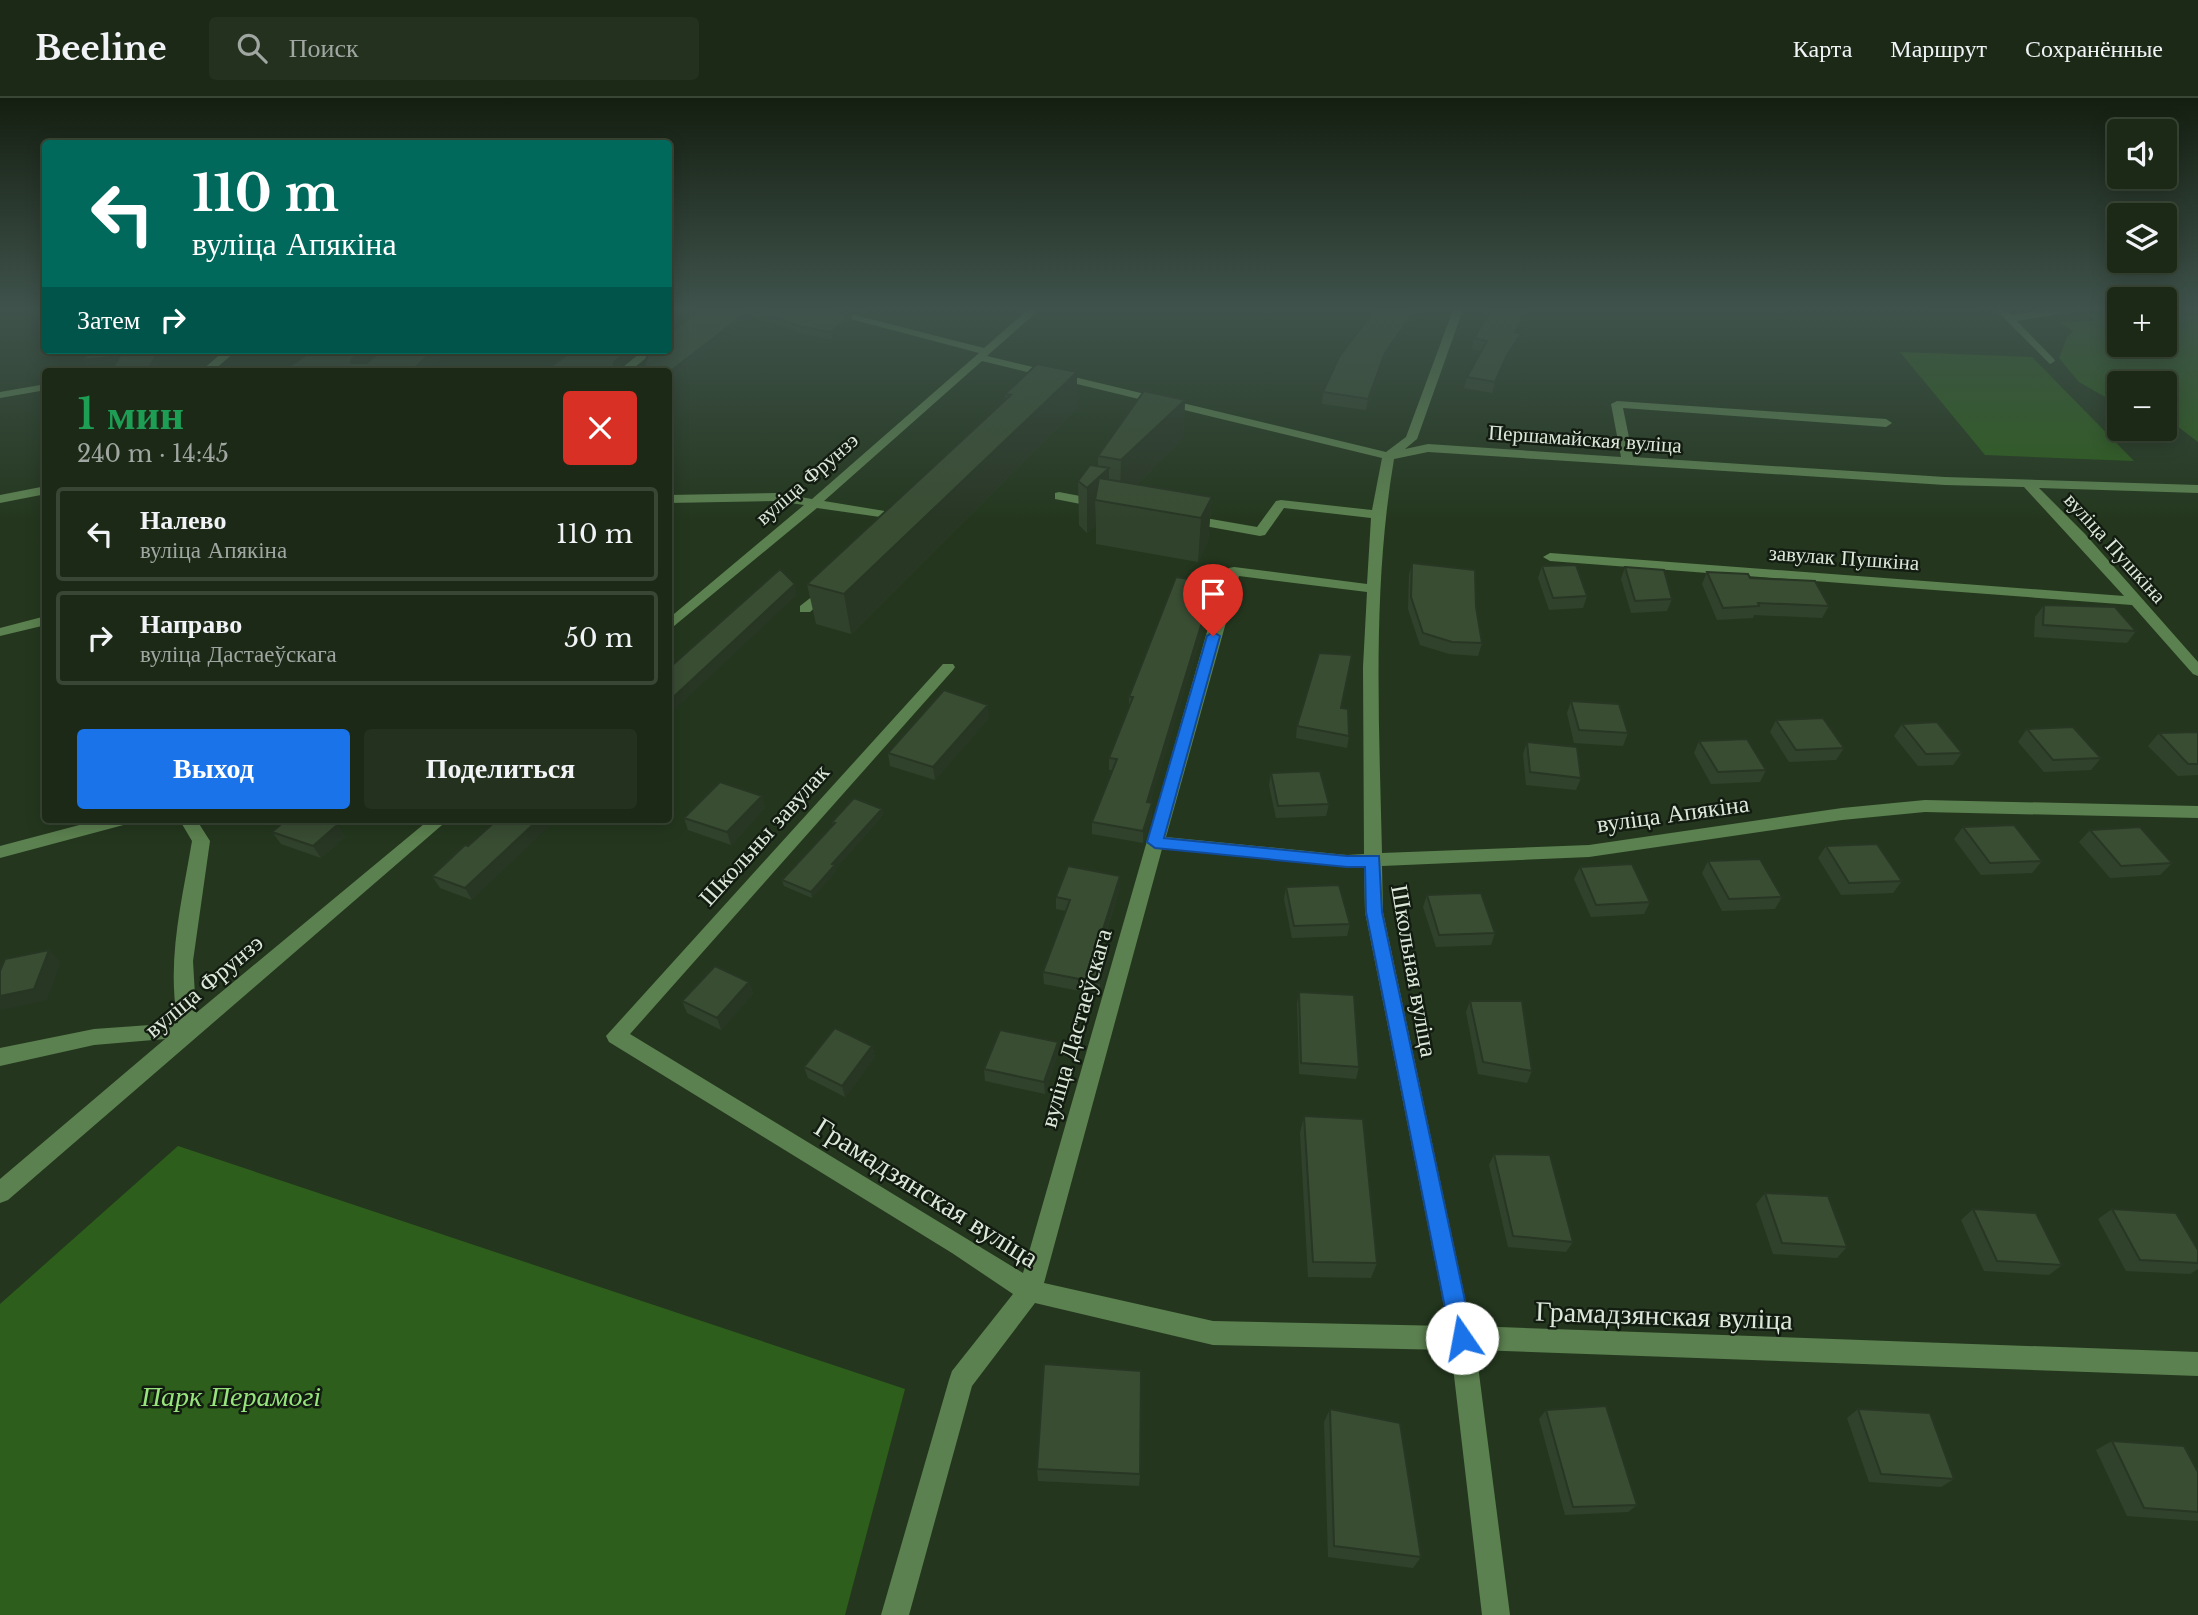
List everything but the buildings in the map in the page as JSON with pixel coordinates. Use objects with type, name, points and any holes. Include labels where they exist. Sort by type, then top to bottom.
[{"type":"street","name":"вуліца Фрунзэ","points":[[672,624],[958,378]]},
{"type":"street","points":[[1032,387],[1043,378]]},
{"type":"street","name":"Першамайская вуліца","points":[[1063,378],[1388,456],[1428,448],[2029,485],[2198,489]]},
{"type":"street","points":[[1388,456],[1411,439],[1433,378]]},
{"type":"street","points":[[0,395],[42,388]]},
{"type":"street","points":[[1628,462],[1617,404],[1886,423]]},
{"type":"street","name":"Школьная вуліца","points":[[1388,456],[1378,515],[1370,667],[1374,912],[1462,1338],[1496,1615]]},
{"type":"street","name":"вуліца Пушкіна","points":[[2029,485],[2080,537],[2198,671]]},
{"type":"street","points":[[0,499],[42,491]]},
{"type":"street","points":[[1059,496],[1112,506]]},
{"type":"street","points":[[672,499],[777,497],[817,501],[903,518]]},
{"type":"street","points":[[1179,517],[1260,531],[1281,503],[1378,515]]},
{"type":"street","name":"завулак Пушкіна","points":[[1550,557],[2134,601]]},
{"type":"street","name":"вуліца Дастаеўскага","points":[[895,1615],[961,1380],[1030,1291],[1155,842],[1234,571],[1373,589]]},
{"type":"street","points":[[805,609],[834,582]]},
{"type":"street","points":[[0,632],[42,622]]},
{"type":"street","name":"Школьны завулак","points":[[616,1036],[948,667]]},
{"type":"street","name":"вуліца Апякіна","points":[[1155,842],[1347,862],[1589,851],[1842,814],[1925,806],[2198,812]]},
{"type":"street","points":[[0,852],[110,823]]},
{"type":"street","points":[[0,1056],[81,1037],[160,1030],[190,1031],[183,1008],[184,958],[201,841],[190,823]]},
{"type":"street","name":"вуліца Фрунзэ","points":[[0,1193],[436,823]]},
{"type":"street","name":"Грамадзянская вуліца","points":[[616,1036],[960,1245],[1030,1291],[1213,1333],[1462,1338],[2198,1364]]},
{"type":"green space","points":[[1921,378],[2052,378],[2107,433],[2107,441],[2114,441],[2134,461],[1985,455]]},
{"type":"green space","points":[[2075,378],[2107,378],[2107,398],[2079,382]]},
{"type":"green space","points":[[2177,378],[2198,378],[2198,442],[2177,426]]},
{"type":"green space","name":"Парк Перамогі","points":[[178,1146],[905,1389],[845,1615],[0,1615],[0,1304]]},
{"type":"route","points":[[1213,636],[1155,842],[1347,862],[1373,860],[1374,912],[1462,1338]]}]
